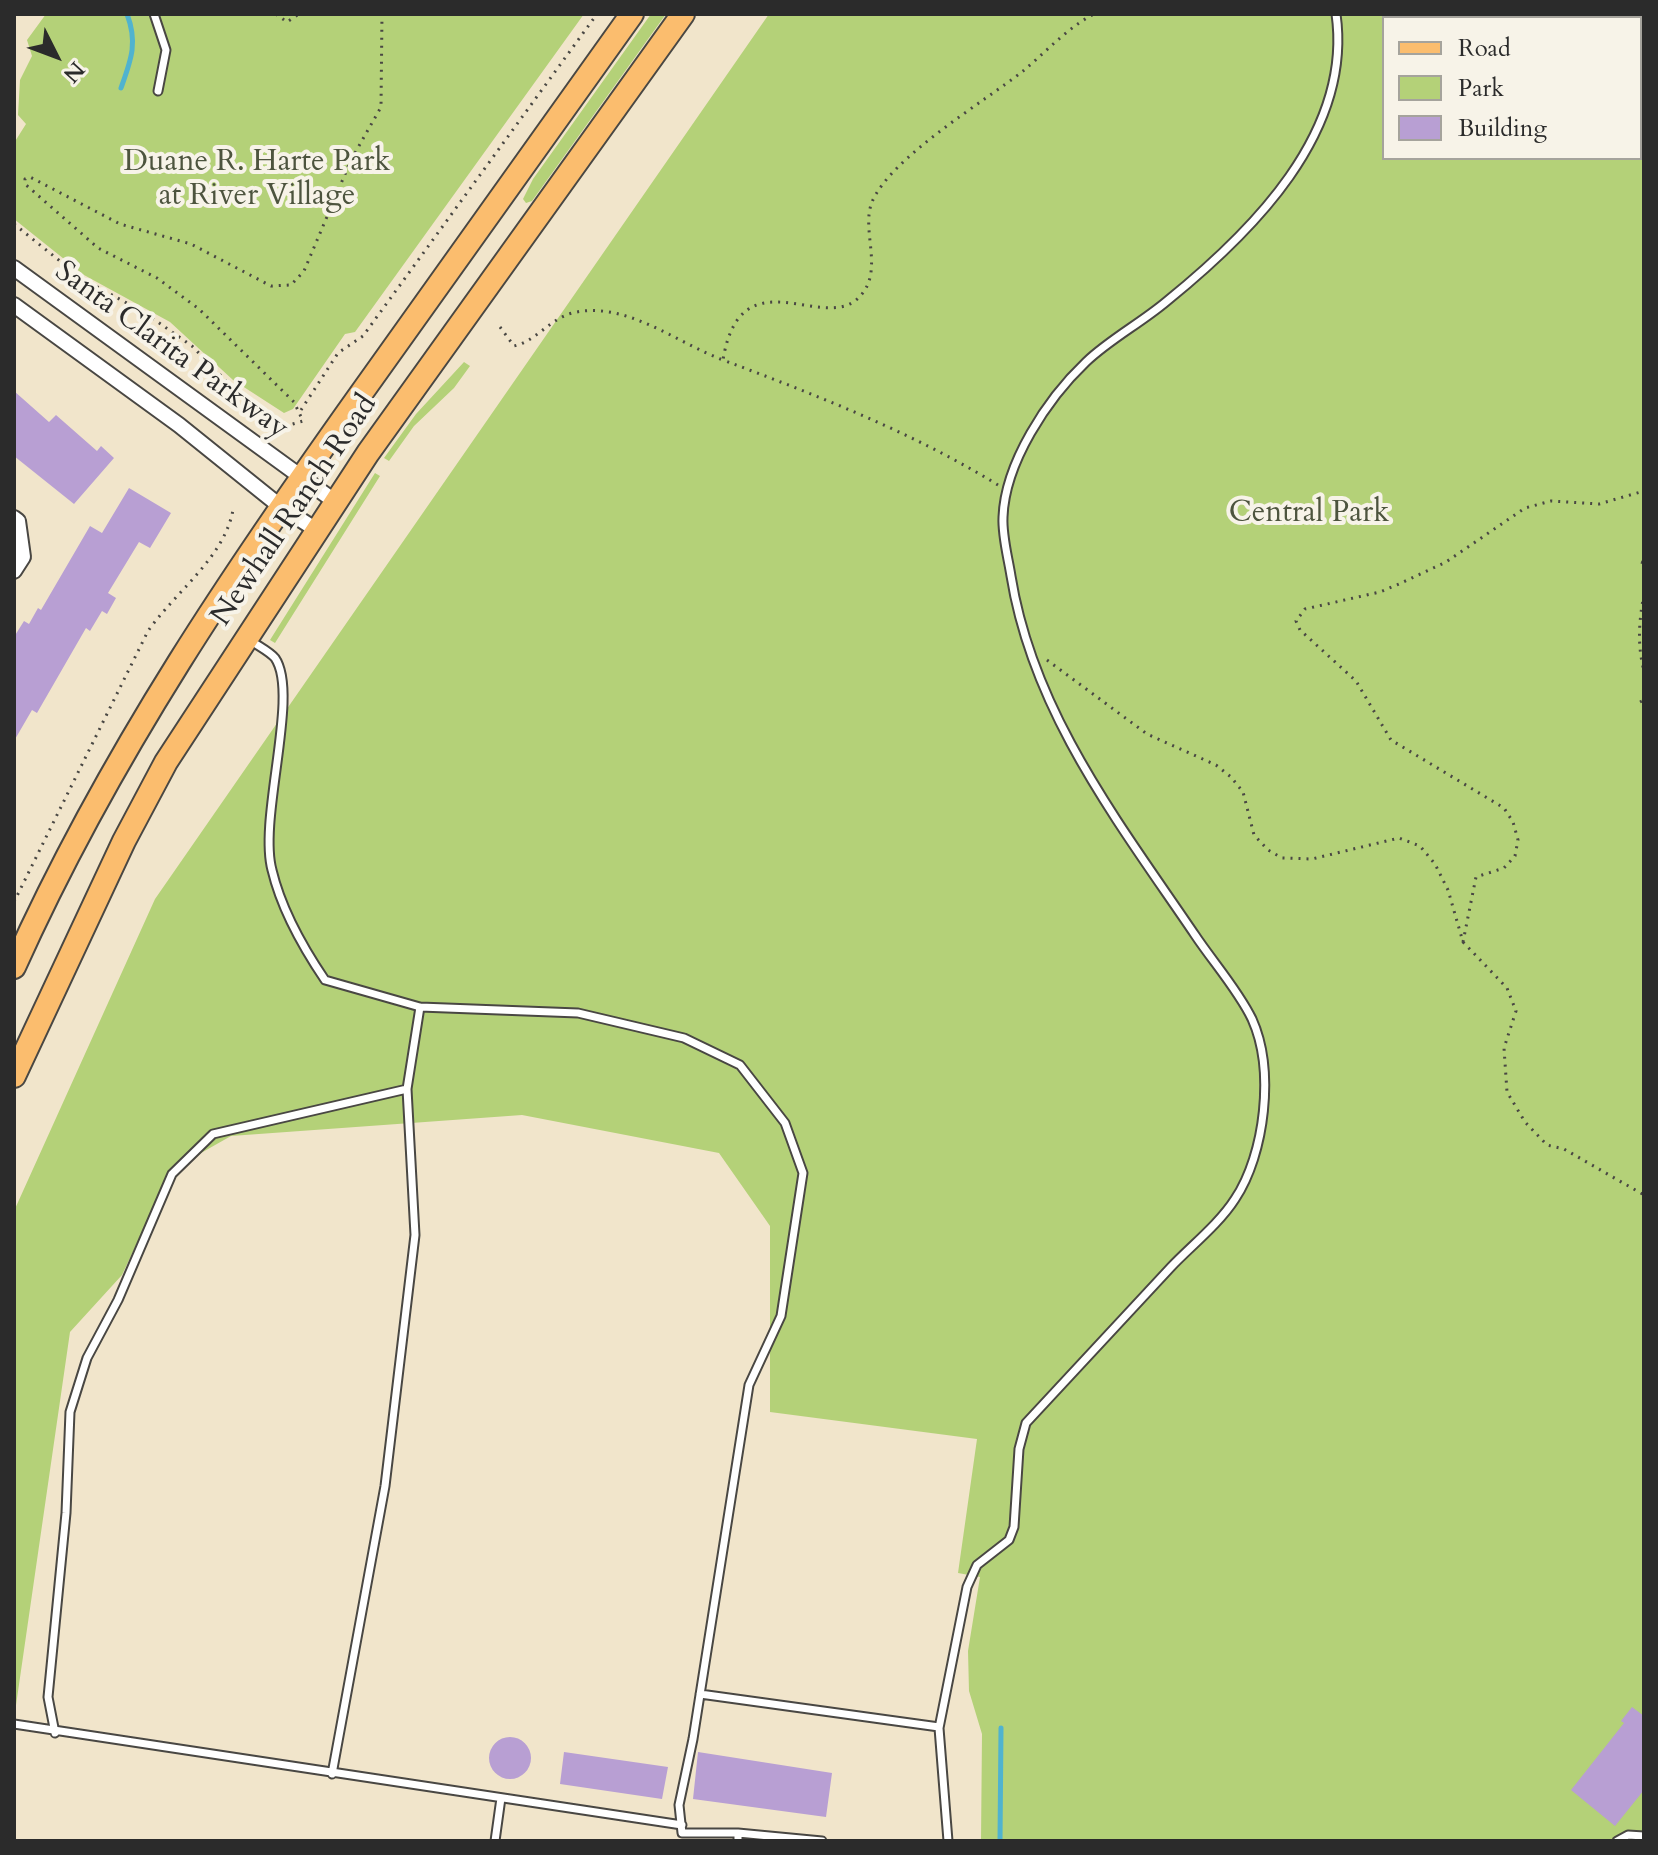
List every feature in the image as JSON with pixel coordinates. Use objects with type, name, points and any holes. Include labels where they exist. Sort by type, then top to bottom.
[{"type":"main road","name":"Newhall Ranch Road","points":[[14,967],[80,830],[179,656],[301,478],[632,14]]},
{"type":"main road","name":"Newhall Ranch Road","points":[[14,1076],[124,841],[166,762],[245,637],[386,427],[683,14]]},
{"type":"street","name":"Santa Clarita Parkway","points":[[14,268],[337,503]]},
{"type":"street","name":"Santa Clarita Parkway","points":[[14,305],[179,425],[281,507],[318,531]]},
{"type":"street","points":[[14,518],[18,521],[23,557],[14,571]]},
{"type":"lane","points":[[154,14],[166,50],[158,91]]},
{"type":"lane","points":[[948,1841],[939,1727],[967,1587],[977,1565],[1009,1540],[1014,1527],[1019,1449],[1026,1423],[1235,1199],[1260,1139],[1265,1073],[1253,1020],[1078,761],[1053,711],[1018,619],[1003,520],[1006,490],[1020,457],[1052,403],[1086,362],[1167,301],[1227,247],[1279,191],[1308,147],[1333,85],[1336,14]]},
{"type":"lane","points":[[245,637],[277,661],[283,686],[268,836],[272,871],[308,954],[325,980],[420,1007],[578,1013],[684,1038],[740,1065],[785,1123],[803,1173],[781,1316],[749,1385],[700,1694],[679,1805],[682,1833],[822,1841]]},
{"type":"lane","points":[[332,1774],[385,1486],[415,1235],[407,1089],[420,1007]]},
{"type":"lane","points":[[55,1733],[48,1697],[66,1513],[70,1412],[87,1358],[118,1300],[172,1174],[213,1134],[407,1089]]},
{"type":"lane","points":[[700,1694],[939,1727]]},
{"type":"lane","points":[[14,1724],[55,1733],[682,1825]]},
{"type":"lane","points":[[495,1841],[501,1798]]},
{"type":"lane","points":[[1617,1841],[1628,1835],[1644,1836]]},
{"type":"path","points":[[276,14],[287,22],[299,14]]},
{"type":"path","points":[[14,224],[81,278],[145,313],[192,346],[228,383],[275,417],[279,428],[303,421],[300,411],[199,309],[157,278],[98,248],[25,184],[25,179],[30,177],[89,211],[120,224],[191,244],[271,286],[291,285],[304,271],[351,160],[381,107],[382,14]]},
{"type":"path","points":[[300,411],[338,353],[363,336],[597,14]]},
{"type":"path","points":[[723,360],[732,325],[747,311],[771,301],[842,307],[857,299],[866,285],[873,261],[869,214],[883,184],[934,138],[1094,14]]},
{"type":"path","points":[[500,327],[514,346],[524,344],[549,324],[575,312],[616,313],[638,318],[686,346],[809,393],[959,461],[1006,490]]},
{"type":"path","points":[[1463,942],[1476,877],[1504,868],[1515,856],[1518,840],[1513,822],[1504,808],[1479,790],[1391,740],[1356,681],[1300,630],[1296,621],[1305,609],[1380,592],[1446,562],[1525,508],[1551,501],[1599,504],[1644,491]]},
{"type":"path","points":[[14,902],[148,631],[212,555],[229,529],[233,510]]},
{"type":"path","points":[[1644,594],[1639,622],[1639,651],[1644,671]]},
{"type":"path","points":[[1030,649],[1080,682],[1147,734],[1216,765],[1231,777],[1243,792],[1254,835],[1268,850],[1282,858],[1312,859],[1399,838],[1420,846],[1435,864],[1448,890],[1463,942],[1507,988],[1516,1011],[1504,1048],[1507,1092],[1525,1122],[1547,1145],[1564,1149],[1644,1195]]},
{"type":"green space","name":"Duane R. Harte Park at River Village","points":[[46,14],[584,14],[355,332],[345,334],[293,409],[284,413],[233,380],[170,322],[84,275],[14,219],[14,143],[26,124],[18,115],[20,80],[32,56],[27,40]]},
{"type":"green space","points":[[651,14],[666,14],[532,201],[526,203],[523,199],[533,179]]},
{"type":"green space","name":"Central Park","points":[[769,14],[1644,14],[1644,1841],[981,1841],[982,1734],[969,1691],[968,1651],[980,1577],[958,1573],[977,1439],[770,1412],[770,1226],[719,1153],[522,1115],[231,1136],[171,1170],[122,1275],[70,1332],[14,1719],[14,1211],[155,899]]},
{"type":"green space","points":[[464,362],[470,366],[454,388],[414,426],[389,461],[384,458],[416,414]]},
{"type":"green space","points":[[375,473],[380,476],[275,643],[270,640]]},
{"type":"building","points":[[14,391],[49,422],[56,415],[97,451],[101,446],[114,458],[74,504],[14,456]]},
{"type":"building","points":[[129,488],[171,513],[150,548],[139,542],[108,593],[116,598],[107,614],[102,611],[90,631],[86,628],[37,713],[32,710],[14,741],[14,637],[24,621],[29,624],[38,608],[41,610],[90,526],[102,533]]},
{"type":"building","points":[[1632,1707],[1644,1716],[1644,1790],[1615,1826],[1571,1790],[1624,1723],[1621,1721]]},
{"type":"building","points":[[510,1737],[525,1743],[531,1758],[525,1773],[510,1779],[495,1773],[489,1758],[495,1743]]},
{"type":"building","points":[[564,1752],[668,1767],[662,1799],[560,1784]]},
{"type":"building","points":[[698,1752],[832,1773],[826,1817],[693,1799]]},
{"type":"waterway","points":[[121,88],[132,51],[127,14]]},
{"type":"waterway","points":[[1000,1841],[1001,1728]]}]
